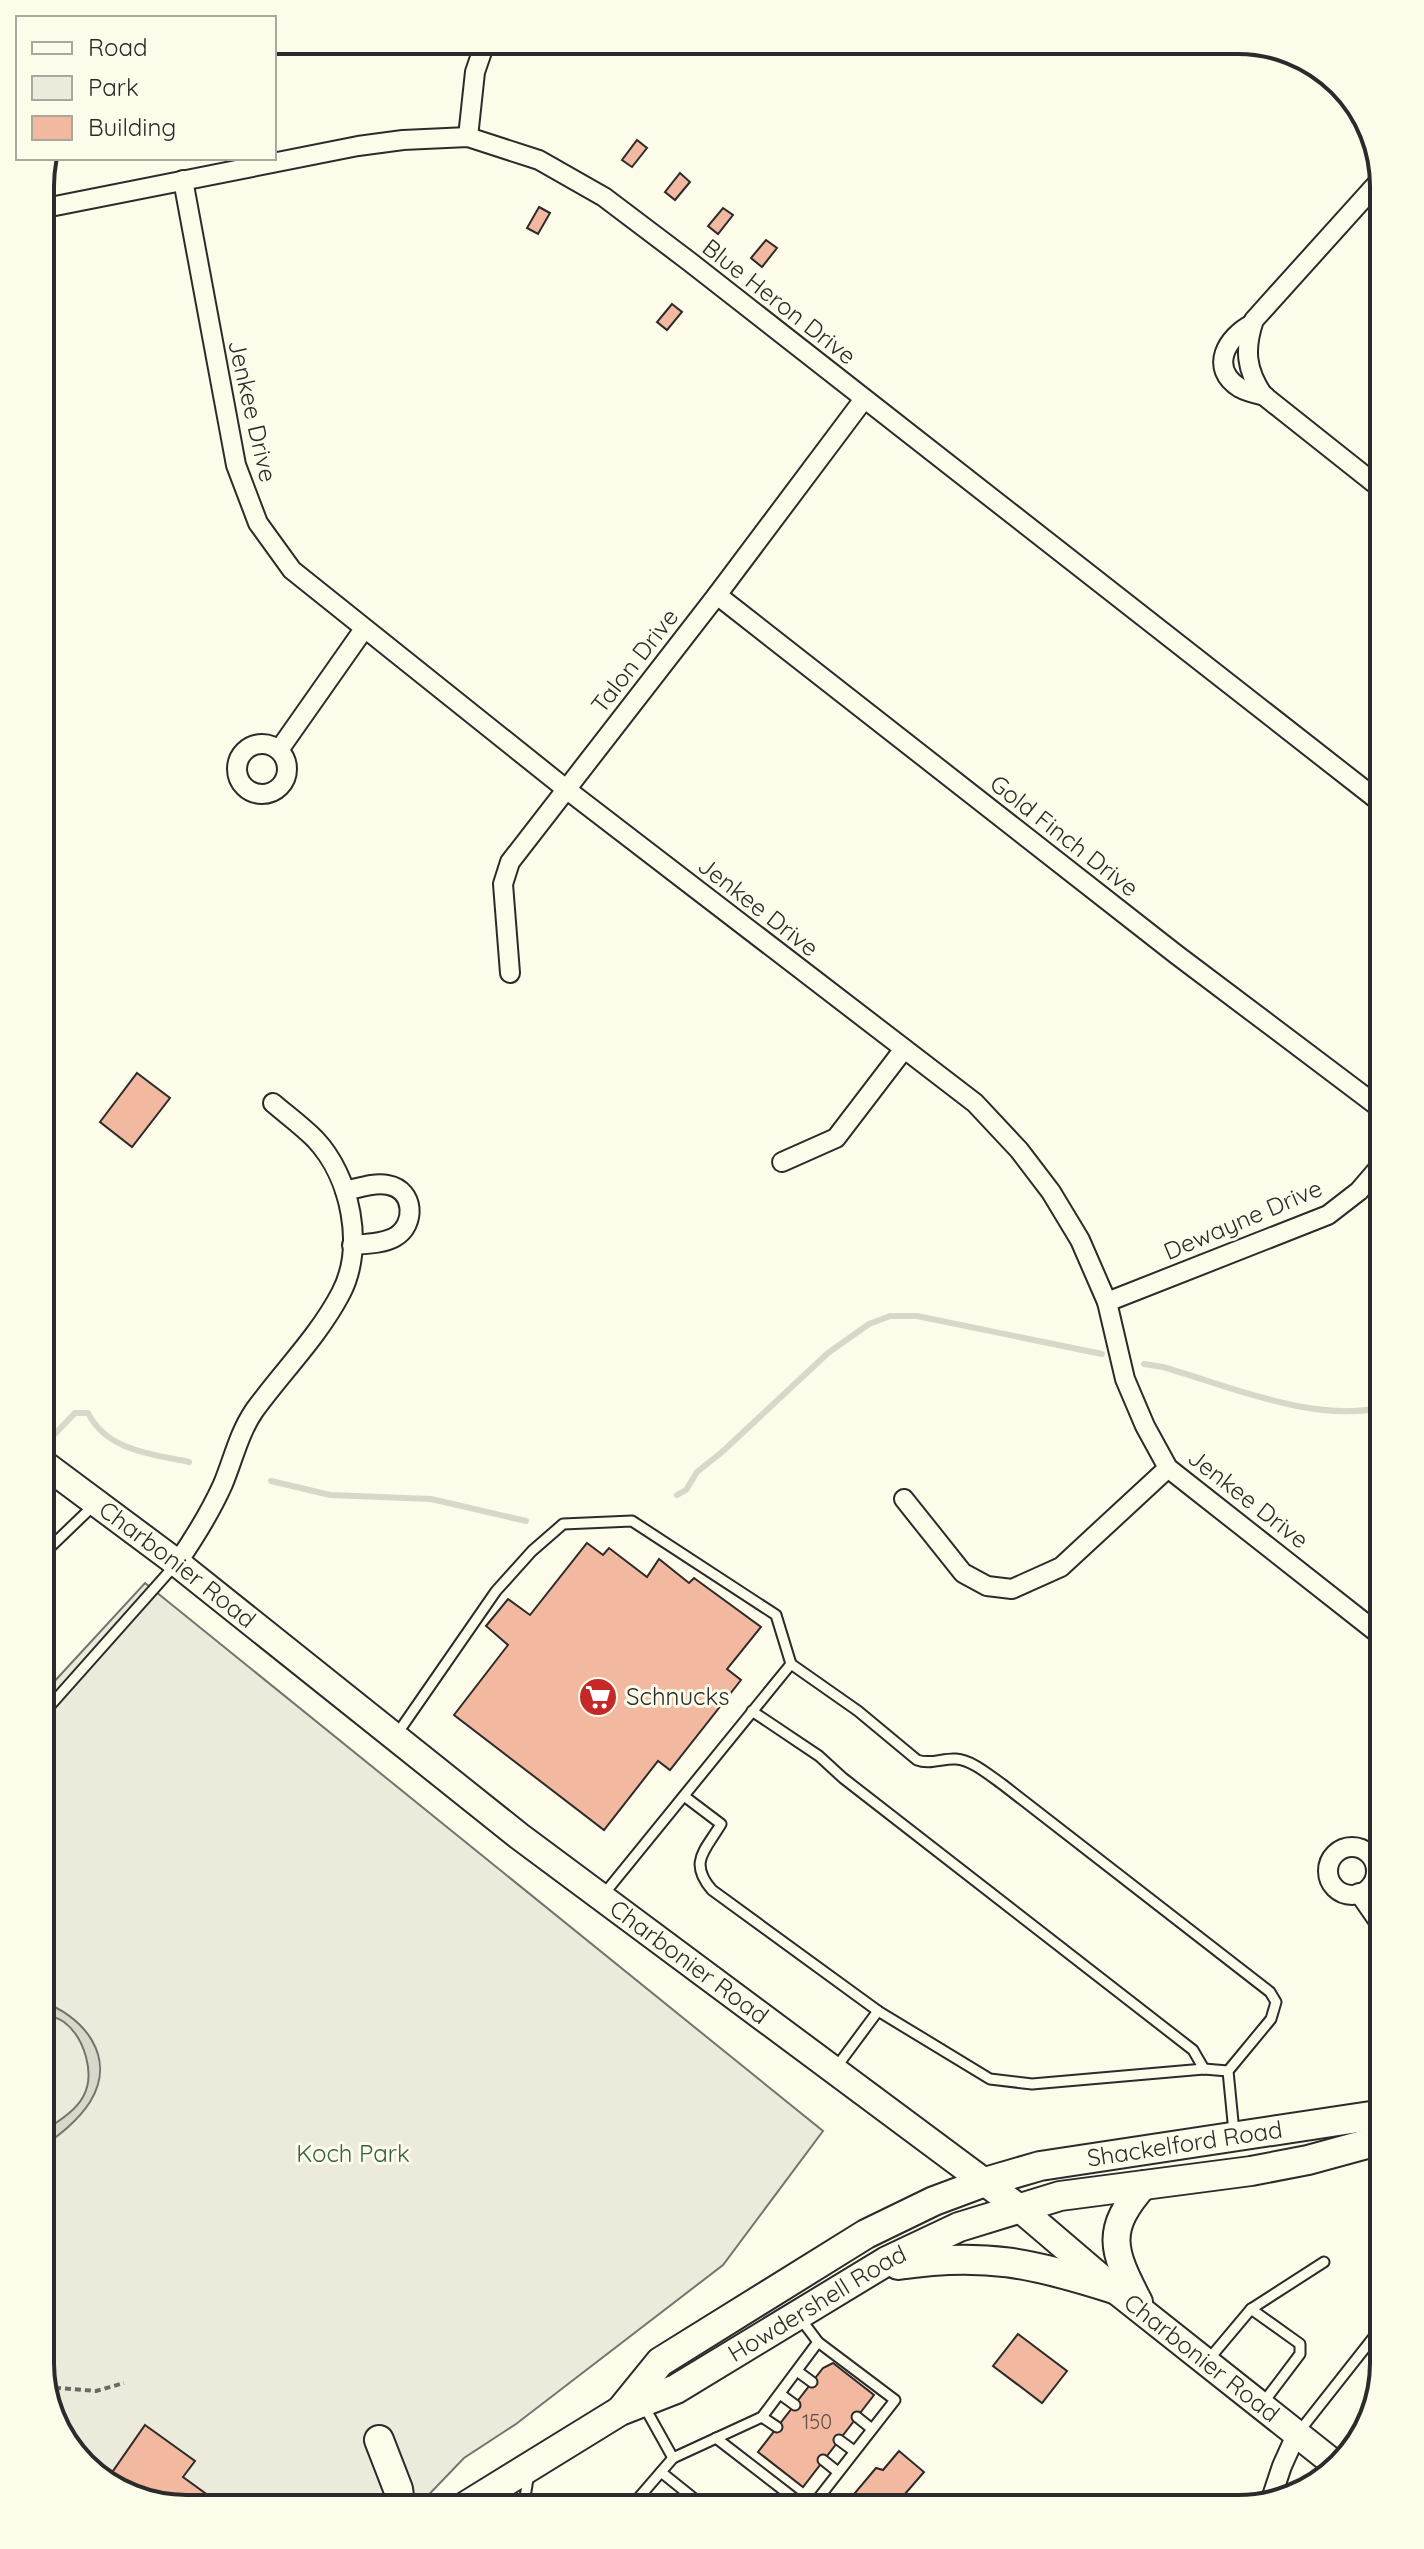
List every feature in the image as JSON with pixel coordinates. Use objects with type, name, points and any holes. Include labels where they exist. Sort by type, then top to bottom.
[{"type":"main road","name":"Charbonier Road","points":[[54,1472],[177,1563],[519,1836],[1018,2207],[1114,2289],[1328,2459]]},
{"type":"main road","name":"Shackelford Road","points":[[985,2182],[1040,2166],[1086,2158],[1234,2139],[1370,2116]]},
{"type":"main road","name":"Shackelford Road","points":[[1018,2207],[1060,2196],[1251,2171],[1308,2160],[1370,2141]]},
{"type":"main road","name":"Howdershell Road","points":[[631,2407],[660,2362],[866,2234],[934,2201],[985,2182]]},
{"type":"main road","points":[[1143,2309],[1122,2268],[1116,2244],[1118,2226],[1126,2206],[1145,2184]]},
{"type":"main road","name":"Howdershell Road","points":[[484,2495],[631,2407],[676,2389],[873,2269],[959,2227],[1018,2207]]},
{"type":"main road","points":[[873,2269],[932,2259],[991,2259],[1059,2271],[1114,2289]]},
{"type":"main road","points":[[379,2440],[399,2495]]},
{"type":"street","points":[[468,137],[475,72],[481,54]]},
{"type":"street","name":"Blue Heron Drive","points":[[54,206],[358,146],[403,140],[468,137],[539,160],[604,197],[1370,794]]},
{"type":"street","name":"Jenkee Drive","points":[[183,180],[236,465],[258,523],[292,570],[566,789],[975,1103],[1019,1150],[1051,1192],[1080,1240],[1107,1302],[1125,1379],[1145,1426],[1168,1468],[1370,1627]]},
{"type":"street","points":[[1370,191],[1252,324],[1248,365],[1254,382],[1265,396],[1370,480]]},
{"type":"street","name":"Talon Drive","points":[[510,973],[503,884],[510,862],[864,399]]},
{"type":"street","name":"Gold Finch Drive","points":[[717,595],[1177,955],[1370,1100]]},
{"type":"street","points":[[279,750],[364,629]]},
{"type":"street","points":[[782,1162],[836,1138],[904,1049]]},
{"type":"street","points":[[177,1563],[214,1505],[252,1413],[341,1293],[348,1274],[351,1220],[337,1171],[315,1140],[273,1103]]},
{"type":"street","name":"Dewayne Drive","points":[[1107,1302],[1328,1215],[1370,1178]]},
{"type":"street","points":[[345,1191],[374,1184],[389,1185],[401,1190],[409,1202],[405,1230],[391,1239],[352,1245]]},
{"type":"street","points":[[904,1499],[963,1573],[987,1586],[1012,1589],[1061,1567],[1168,1468]]},
{"type":"street","points":[[1359,1893],[1370,1909]]},
{"type":"street","points":[[1274,2490],[1296,2435]]},
{"type":"lane","points":[[54,1544],[96,1504]]},
{"type":"lane","points":[[395,1736],[496,1591],[532,1551],[563,1524],[632,1521],[776,1615],[791,1664],[858,1711],[917,1760],[925,1763],[959,1759],[1002,1784],[1270,1992],[1276,2002],[1271,2019],[1228,2071],[1234,2139]]},
{"type":"lane","points":[[54,1701],[177,1563]]},
{"type":"lane","points":[[602,1897],[791,1664]]},
{"type":"lane","points":[[752,1711],[819,1756],[843,1778],[1193,2050],[1204,2069]]},
{"type":"lane","points":[[684,1796],[721,1824],[699,1861],[700,1876],[712,1890],[878,2011],[990,2079],[1032,2084],[1204,2069],[1228,2071]]},
{"type":"lane","points":[[835,2069],[878,2011]]},
{"type":"lane","points":[[1206,2362],[1251,2309],[1324,2262]]},
{"type":"lane","points":[[1251,2309],[1300,2344],[1300,2354],[1261,2406]]},
{"type":"lane","points":[[798,2315],[818,2342],[895,2400],[820,2495]]},
{"type":"lane","points":[[641,2495],[673,2458],[762,2417],[818,2342]]},
{"type":"lane","points":[[1296,2435],[1370,2342]]},
{"type":"lane","points":[[797,2371],[812,2382]]},
{"type":"lane","points":[[780,2394],[795,2405]]},
{"type":"lane","points":[[631,2407],[673,2458]]},
{"type":"lane","points":[[762,2417],[777,2427]]},
{"type":"lane","points":[[857,2417],[872,2429]]},
{"type":"lane","points":[[716,2438],[791,2495]]},
{"type":"lane","points":[[839,2440],[854,2451]]},
{"type":"lane","points":[[823,2460],[838,2472]]},
{"type":"lane","points":[[525,2495],[531,2464]]},
{"type":"lane","points":[[661,2472],[690,2495]]},
{"type":"path","points":[[57,2388],[96,2391],[124,2383]]},
{"type":"green space","name":"Koch Park","points":[[145,1583],[823,2131],[723,2265],[516,2424],[464,2458],[428,2495],[177,2495],[160,2492],[143,2488],[112,2473],[87,2450],[68,2422],[61,2406],[54,2363],[54,1682]]},
{"type":"shaded area","points":[[54,2007],[70,2016],[92,2040],[100,2069],[98,2085],[90,2102],[54,2138],[54,2124],[79,2103],[87,2088],[88,2078],[82,2046],[61,2020],[54,2017]]},
{"type":"building","points":[[637,140],[647,148],[632,167],[622,160]]},
{"type":"building","points":[[680,173],[690,182],[675,200],[665,192]]},
{"type":"building","points":[[539,207],[550,213],[538,234],[527,228]]},
{"type":"building","points":[[723,208],[733,215],[718,234],[708,226]]},
{"type":"building","points":[[766,240],[777,248],[762,267],[751,258]]},
{"type":"building","points":[[672,304],[682,312],[667,330],[657,322]]},
{"type":"building","points":[[137,1073],[170,1098],[132,1147],[100,1122]]},
{"type":"building","name":"Schnucks","points":[[587,1543],[603,1555],[609,1548],[647,1577],[659,1559],[689,1583],[694,1578],[761,1627],[727,1669],[741,1680],[670,1770],[658,1761],[604,1830],[454,1715],[508,1645],[486,1626],[508,1599],[530,1615]]},
{"type":"building","points":[[1018,2334],[1067,2371],[1042,2403],[993,2366]]},
{"type":"building","points":[[833,2363],[874,2395],[803,2487],[758,2452],[823,2368]]},
{"type":"building","points":[[145,2425],[195,2461],[183,2477],[208,2495],[160,2492],[143,2488],[112,2473]]},
{"type":"building","points":[[899,2451],[924,2472],[904,2495],[853,2495],[876,2468],[883,2470]]},
{"type":"waterway","points":[[677,1495],[686,1490],[697,1472],[828,1353],[869,1324],[890,1316],[917,1316],[1102,1354]]},
{"type":"waterway","points":[[1144,1364],[1302,1407],[1330,1411],[1370,1409]]},
{"type":"waterway","points":[[54,1435],[75,1413],[88,1413],[96,1426],[119,1443],[146,1453],[189,1462]]},
{"type":"waterway","points":[[271,1481],[330,1495],[431,1499],[526,1521]]},
{"type":"place","name":"Schnucks","points":[[598,1697]]}]
